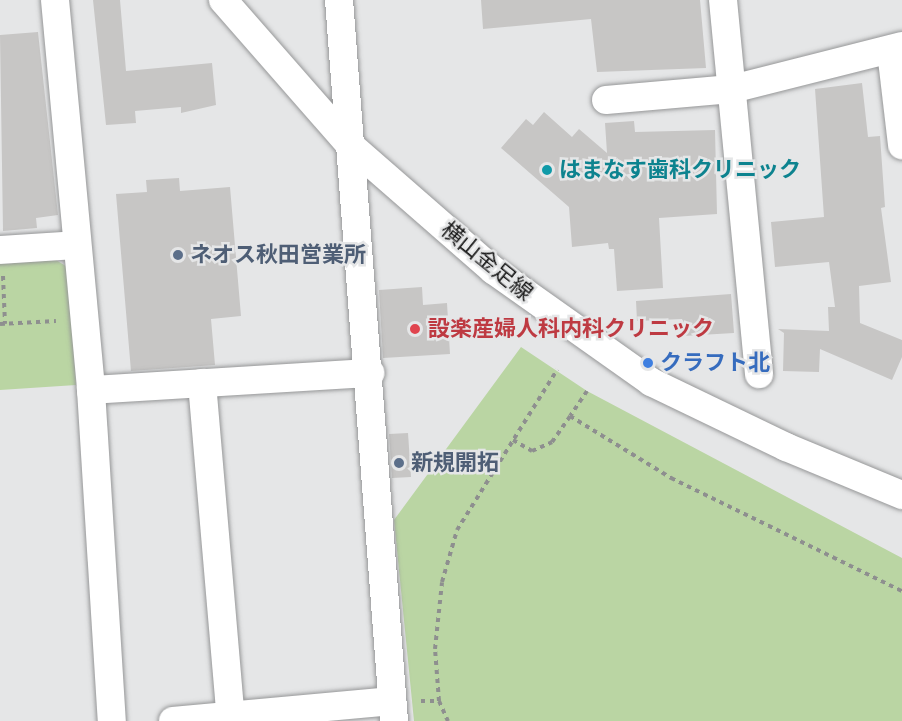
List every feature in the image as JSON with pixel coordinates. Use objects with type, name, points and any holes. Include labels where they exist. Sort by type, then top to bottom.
[{"type":"street","points":[[55,0],[91,390],[112,721]]},
{"type":"street","name":"横山金足線","points":[[223,0],[351,146],[493,270],[651,382],[786,447],[902,495]]},
{"type":"street","points":[[172,721],[393,711],[370,373],[339,0]]},
{"type":"street","points":[[723,0],[759,374]]},
{"type":"street","points":[[606,100],[732,89],[896,48],[902,145]]},
{"type":"street","points":[[0,250],[77,245]]},
{"type":"street","points":[[91,390],[370,373]]},
{"type":"street","points":[[202,383],[231,719]]},
{"type":"path","points":[[0,250],[3,324],[85,320]]},
{"type":"path","points":[[448,721],[439,701],[435,649],[441,582],[458,530],[557,370]]},
{"type":"path","points":[[513,440],[532,451],[552,442],[587,391]]},
{"type":"path","points":[[570,416],[671,478],[902,591]]},
{"type":"path","points":[[393,711],[439,701]]},
{"type":"green space","points":[[56,260],[69,268],[76,385],[0,390],[0,264]]},
{"type":"green space","points":[[521,347],[587,391],[902,558],[902,721],[414,721],[394,520]]},
{"type":"building","points":[[93,0],[120,0],[126,71],[212,63],[216,105],[181,113],[181,107],[135,111],[136,123],[106,125]]},
{"type":"building","points":[[481,0],[700,0],[706,68],[597,72],[591,19],[483,29]]},
{"type":"building","points":[[38,32],[58,215],[36,218],[37,228],[3,231],[0,35]]},
{"type":"building","points":[[862,83],[868,137],[880,136],[885,207],[881,208],[891,282],[859,286],[860,323],[902,340],[902,357],[892,380],[820,349],[819,372],[783,371],[784,333],[778,329],[829,331],[828,307],[835,307],[829,262],[775,267],[771,222],[824,217],[815,89]]},
{"type":"building","points":[[544,112],[572,137],[579,129],[607,153],[605,123],[634,121],[635,132],[715,130],[717,214],[659,218],[663,288],[617,291],[614,249],[609,249],[608,243],[572,247],[569,207],[501,148],[526,119],[533,125]]},
{"type":"building","name":"ネオス秋田営業所","points":[[179,178],[180,191],[230,187],[241,316],[211,319],[215,365],[131,371],[116,194],[147,192],[146,180]]},
{"type":"building","name":"設楽産婦人科内科クリニック","points":[[422,287],[423,305],[447,303],[450,354],[383,358],[379,290]]},
{"type":"building","points":[[731,294],[734,333],[683,336],[682,319],[637,321],[636,301]]},
{"type":"building","points":[[408,433],[411,477],[392,478],[389,434]]},
{"type":"place","name":"はまなす歯科クリニック","points":[[547,170]]},
{"type":"place","name":"ネオス秋田営業所","points":[[178,255]]},
{"type":"place","name":"設楽産婦人科内科クリニック","points":[[415,329]]},
{"type":"place","name":"クラフト北","points":[[648,363]]},
{"type":"place","name":"新規開拓","points":[[399,463]]}]
